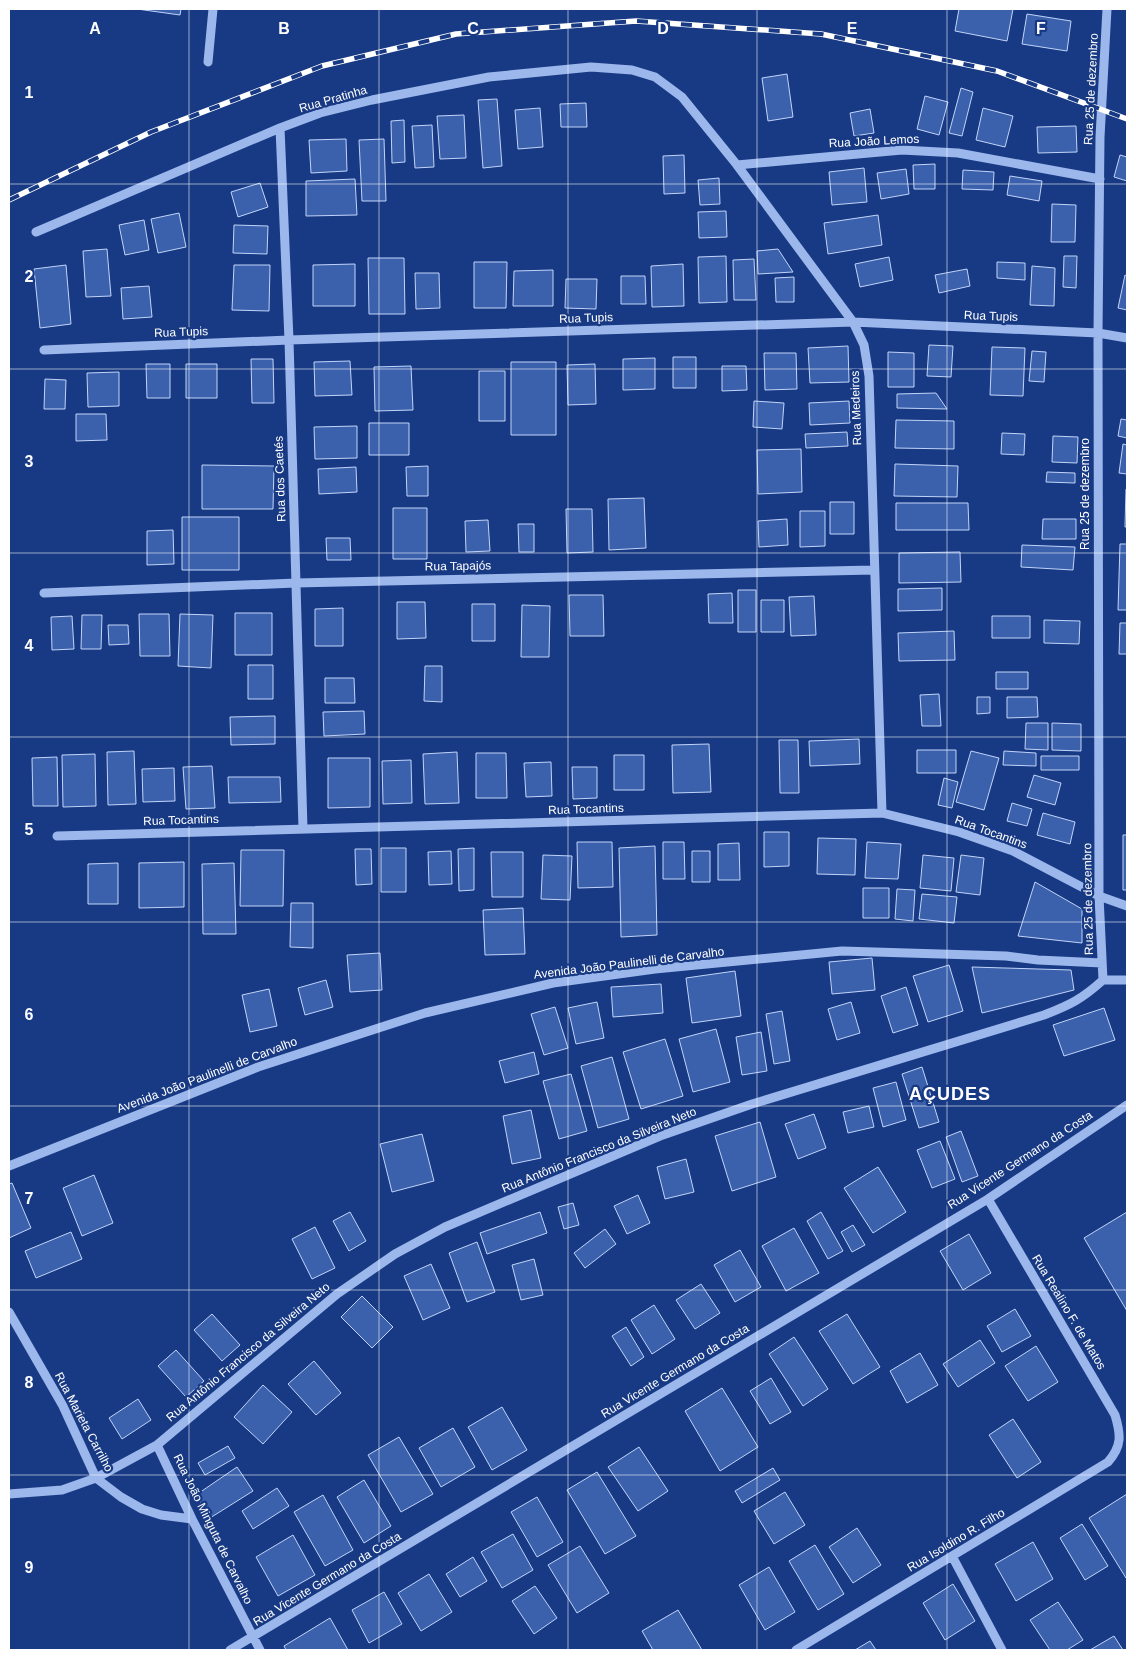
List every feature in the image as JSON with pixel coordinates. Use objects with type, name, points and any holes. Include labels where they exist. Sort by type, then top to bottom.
[{"type":"street","points":[[208,62],[213,9]]},
{"type":"street","name":"Rua 25 de dezembro","points":[[1103,980],[1099,896],[1098,333],[1101,109],[1108,9]]},
{"type":"street","name":"Rua Pratinha","points":[[36,232],[280,128],[320,114],[372,100],[490,77],[591,67],[632,70],[655,76]]},
{"type":"street","name":"Rua Medeiros","points":[[655,76],[682,96],[737,165],[853,322],[864,345],[868,376],[882,813]]},
{"type":"street","name":"Rua dos Caetés","points":[[280,128],[289,340],[304,829]]},
{"type":"street","name":"Rua João Lemos","points":[[737,165],[902,150],[958,153],[1100,179]]},
{"type":"street","name":"Rua Tupis","points":[[44,350],[289,340],[853,322],[1098,333],[1127,338]]},
{"type":"street","name":"Rua Tapajós","points":[[44,593],[296,582],[873,570]]},
{"type":"street","name":"Rua Tocantins","points":[[57,836],[882,813],[959,832],[1013,851],[1099,896],[1127,906]]},
{"type":"street","name":"Avenida João Paulinelli de Carvalho","points":[[9,1166],[258,1067],[425,1013],[553,983],[655,970],[842,951],[996,956],[1047,961],[1102,963]]},
{"type":"street","points":[[1103,980],[1127,980]]},
{"type":"street","name":"Rua Antônio Francisco da Silveira Neto","points":[[9,1494],[62,1490],[96,1478],[157,1445],[337,1294],[395,1254],[445,1227],[660,1136],[752,1104],[1044,1015],[1072,1004],[1087,995],[1103,980]]},
{"type":"street","name":"Rua Vicente Germano da Costa","points":[[230,1650],[988,1199],[1127,1105]]},
{"type":"street","name":"Rua Realino F. de Matos","points":[[988,1199],[1115,1415],[1119,1428],[1119,1442]]},
{"type":"street","name":"Rua Marieta Carrilho","points":[[9,1312],[63,1406],[96,1478],[121,1498],[142,1509],[161,1515],[192,1519]]},
{"type":"street","name":"Rua Isoldino R. Filho","points":[[796,1650],[1108,1462],[1116,1453],[1119,1442]]},
{"type":"street","name":"Rua João Minguta de Carvalho","points":[[157,1445],[192,1519],[260,1650]]},
{"type":"street","points":[[952,1556],[1002,1650]]},
{"type":"building","points":[[137,9],[181,9],[180,15]]},
{"type":"building","points":[[959,9],[1013,9],[1007,41],[955,31]]},
{"type":"building","points":[[1027,14],[1071,21],[1067,51],[1022,44]]},
{"type":"building","points":[[787,74],[793,117],[768,121],[762,78]]},
{"type":"building","points":[[961,88],[973,92],[962,136],[949,133]]},
{"type":"building","points":[[925,96],[948,102],[939,135],[917,129]]},
{"type":"building","points":[[497,99],[502,166],[483,168],[478,100]]},
{"type":"building","points":[[586,103],[587,127],[561,127],[560,104]]},
{"type":"building","points":[[540,108],[543,147],[518,149],[515,110]]},
{"type":"building","points":[[983,108],[1013,116],[1005,147],[976,140]]},
{"type":"building","points":[[870,109],[874,133],[854,136],[850,113]]},
{"type":"building","points":[[464,115],[466,158],[440,159],[437,116]]},
{"type":"building","points":[[404,120],[405,162],[392,163],[391,121]]},
{"type":"building","points":[[432,125],[434,167],[415,168],[412,126]]},
{"type":"building","points":[[1076,126],[1077,152],[1038,153],[1037,127]]},
{"type":"building","points":[[346,139],[347,171],[311,173],[309,140]]},
{"type":"building","points":[[384,139],[386,201],[362,201],[359,140]]},
{"type":"building","points":[[684,155],[685,193],[664,194],[663,156]]},
{"type":"building","points":[[1120,155],[1127,157],[1127,181],[1114,177]]},
{"type":"building","points":[[935,164],[935,189],[914,189],[913,165]]},
{"type":"building","points":[[864,168],[867,202],[832,205],[829,172]]},
{"type":"building","points":[[906,169],[909,194],[881,199],[877,173]]},
{"type":"building","points":[[963,170],[994,172],[993,190],[962,189]]},
{"type":"building","points":[[1010,176],[1042,181],[1039,201],[1007,195]]},
{"type":"building","points":[[719,178],[720,204],[700,205],[698,180]]},
{"type":"building","points":[[355,179],[357,215],[306,216],[306,181]]},
{"type":"building","points":[[260,183],[268,207],[238,217],[231,192]]},
{"type":"building","points":[[1052,204],[1076,205],[1075,242],[1051,242]]},
{"type":"building","points":[[726,211],[727,237],[699,238],[698,212]]},
{"type":"building","points":[[179,213],[186,247],[158,253],[151,219]]},
{"type":"building","points":[[878,215],[882,245],[828,254],[824,223]]},
{"type":"building","points":[[144,220],[149,250],[125,255],[119,225]]},
{"type":"building","points":[[234,225],[268,226],[267,254],[233,253]]},
{"type":"building","points":[[107,249],[111,296],[86,297],[83,251]]},
{"type":"building","points":[[778,249],[793,272],[758,274],[757,251]]},
{"type":"building","points":[[726,256],[727,302],[699,303],[698,257]]},
{"type":"building","points":[[1064,256],[1077,256],[1076,288],[1063,287]]},
{"type":"building","points":[[889,257],[893,280],[860,287],[855,264]]},
{"type":"building","points":[[368,258],[404,258],[405,314],[369,314]]},
{"type":"building","points":[[754,259],[756,300],[734,300],[733,260]]},
{"type":"building","points":[[474,262],[507,262],[506,308],[474,308]]},
{"type":"building","points":[[997,262],[1025,263],[1025,280],[997,278]]},
{"type":"building","points":[[355,264],[355,306],[313,306],[313,265]]},
{"type":"building","points":[[683,264],[684,306],[652,307],[651,266]]},
{"type":"building","points":[[66,265],[71,324],[40,328],[34,269]]},
{"type":"building","points":[[234,265],[270,265],[269,311],[232,310]]},
{"type":"building","points":[[1032,266],[1055,268],[1054,306],[1030,305]]},
{"type":"building","points":[[967,269],[970,286],[939,293],[935,275]]},
{"type":"building","points":[[553,270],[553,306],[513,306],[514,271]]},
{"type":"building","points":[[415,273],[439,273],[440,308],[416,309]]},
{"type":"building","points":[[1125,275],[1127,276],[1127,310],[1118,308]]},
{"type":"building","points":[[621,276],[645,276],[646,304],[621,304]]},
{"type":"building","points":[[794,277],[794,302],[776,302],[775,278]]},
{"type":"building","points":[[566,279],[597,279],[596,309],[565,308]]},
{"type":"building","points":[[149,286],[152,317],[123,319],[121,288]]},
{"type":"building","points":[[929,345],[953,346],[951,377],[927,376]]},
{"type":"building","points":[[848,346],[849,382],[810,383],[808,348]]},
{"type":"building","points":[[992,347],[1025,348],[1023,396],[990,395]]},
{"type":"building","points":[[1032,351],[1046,352],[1044,382],[1029,381]]},
{"type":"building","points":[[888,352],[914,353],[914,387],[888,387]]},
{"type":"building","points":[[764,353],[796,353],[797,389],[765,390]]},
{"type":"building","points":[[673,357],[696,357],[696,388],[673,388]]},
{"type":"building","points":[[655,358],[655,389],[623,390],[623,359]]},
{"type":"building","points":[[251,359],[273,359],[274,403],[252,403]]},
{"type":"building","points":[[350,361],[352,395],[315,396],[314,362]]},
{"type":"building","points":[[511,362],[556,362],[556,435],[511,435]]},
{"type":"building","points":[[146,364],[170,364],[170,398],[147,398]]},
{"type":"building","points":[[186,364],[217,364],[217,398],[186,398]]},
{"type":"building","points":[[595,364],[596,404],[568,405],[567,365]]},
{"type":"building","points":[[411,366],[413,410],[375,411],[374,367]]},
{"type":"building","points":[[722,366],[746,366],[747,390],[722,391]]},
{"type":"building","points":[[479,371],[505,371],[505,421],[479,421]]},
{"type":"building","points":[[119,372],[119,406],[88,407],[87,373]]},
{"type":"building","points":[[45,379],[66,380],[65,409],[44,409]]},
{"type":"building","points":[[936,393],[947,409],[897,408],[897,394]]},
{"type":"building","points":[[754,401],[784,403],[782,429],[753,427]]},
{"type":"building","points":[[849,401],[850,423],[810,425],[809,403]]},
{"type":"building","points":[[76,414],[106,414],[107,440],[76,441]]},
{"type":"building","points":[[1121,419],[1127,420],[1127,438],[1118,436]]},
{"type":"building","points":[[896,420],[954,421],[954,449],[895,448]]},
{"type":"building","points":[[369,423],[409,423],[409,455],[369,455]]},
{"type":"building","points":[[357,426],[357,458],[315,459],[314,427]]},
{"type":"building","points":[[847,432],[848,446],[806,448],[805,434]]},
{"type":"building","points":[[1002,433],[1025,434],[1024,455],[1001,454]]},
{"type":"building","points":[[1053,436],[1078,437],[1077,463],[1052,462]]},
{"type":"building","points":[[1123,444],[1127,445],[1127,474],[1119,473]]},
{"type":"building","points":[[801,449],[802,492],[758,494],[757,450]]},
{"type":"building","points":[[895,464],[958,466],[957,497],[894,496]]},
{"type":"building","points":[[202,465],[274,466],[273,509],[202,509]]},
{"type":"building","points":[[428,466],[428,496],[407,496],[406,467]]},
{"type":"building","points":[[356,467],[357,492],[319,494],[318,469]]},
{"type":"building","points":[[1047,472],[1075,473],[1075,483],[1046,482]]},
{"type":"building","points":[[1126,489],[1127,527],[1125,527]]},
{"type":"building","points":[[644,498],[646,548],[609,550],[608,499]]},
{"type":"building","points":[[830,502],[854,502],[854,534],[830,534]]},
{"type":"building","points":[[896,503],[968,503],[969,530],[896,530]]},
{"type":"building","points":[[393,508],[427,508],[427,559],[393,559]]},
{"type":"building","points":[[566,509],[592,509],[593,552],[567,553]]},
{"type":"building","points":[[800,511],[825,511],[825,546],[800,547]]},
{"type":"building","points":[[182,517],[239,517],[239,570],[182,570]]},
{"type":"building","points":[[787,519],[788,545],[759,547],[758,521]]},
{"type":"building","points":[[1043,519],[1076,519],[1076,539],[1042,539]]},
{"type":"building","points":[[488,520],[490,551],[466,552],[465,521]]},
{"type":"building","points":[[518,524],[534,524],[534,552],[519,552]]},
{"type":"building","points":[[173,530],[174,564],[147,565],[147,531]]},
{"type":"building","points":[[326,538],[350,538],[351,560],[327,560]]},
{"type":"building","points":[[1120,544],[1127,544],[1127,610],[1118,610]]},
{"type":"building","points":[[1022,545],[1075,547],[1073,570],[1021,567]]},
{"type":"building","points":[[960,552],[961,582],[899,583],[899,553]]},
{"type":"building","points":[[942,588],[942,610],[898,611],[898,589]]},
{"type":"building","points":[[738,590],[756,590],[756,632],[738,632]]},
{"type":"building","points":[[732,593],[733,623],[709,623],[708,594]]},
{"type":"building","points":[[569,595],[603,595],[604,636],[570,636]]},
{"type":"building","points":[[814,596],[816,635],[791,636],[789,597]]},
{"type":"building","points":[[761,600],[784,600],[784,632],[761,632]]},
{"type":"building","points":[[397,602],[425,602],[426,638],[397,639]]},
{"type":"building","points":[[472,604],[495,604],[495,641],[472,641]]},
{"type":"building","points":[[522,605],[550,606],[549,657],[521,657]]},
{"type":"building","points":[[343,608],[343,646],[315,646],[315,609]]},
{"type":"building","points":[[235,613],[272,613],[272,655],[235,655]]},
{"type":"building","points":[[139,614],[169,614],[170,656],[140,656]]},
{"type":"building","points":[[180,614],[213,615],[211,668],[178,666]]},
{"type":"building","points":[[82,615],[102,615],[101,649],[81,649]]},
{"type":"building","points":[[72,616],[74,649],[52,650],[51,617]]},
{"type":"building","points":[[992,616],[1030,616],[1030,638],[992,638]]},
{"type":"building","points":[[1044,620],[1080,621],[1079,644],[1044,643]]},
{"type":"building","points":[[1120,623],[1127,623],[1127,654],[1119,654]]},
{"type":"building","points":[[108,625],[128,625],[129,644],[109,645]]},
{"type":"building","points":[[954,631],[955,660],[899,661],[898,633]]},
{"type":"building","points":[[248,665],[273,665],[273,699],[248,699]]},
{"type":"building","points":[[425,666],[442,666],[442,702],[424,701]]},
{"type":"building","points":[[996,672],[1028,672],[1028,689],[996,689]]},
{"type":"building","points":[[325,678],[354,678],[355,703],[325,703]]},
{"type":"building","points":[[939,694],[941,726],[922,726],[920,695]]},
{"type":"building","points":[[977,697],[990,697],[990,713],[977,714]]},
{"type":"building","points":[[1007,697],[1037,697],[1038,717],[1007,718]]},
{"type":"building","points":[[364,711],[365,734],[324,736],[323,712]]},
{"type":"building","points":[[275,716],[275,744],[231,745],[230,717]]},
{"type":"building","points":[[1026,723],[1048,723],[1048,750],[1025,749]]},
{"type":"building","points":[[1052,723],[1081,724],[1081,751],[1052,750]]},
{"type":"building","points":[[859,739],[860,764],[810,766],[809,741]]},
{"type":"building","points":[[779,740],[798,740],[799,793],[780,793]]},
{"type":"building","points":[[709,744],[711,792],[673,793],[672,745]]},
{"type":"building","points":[[917,750],[956,750],[956,773],[917,773]]},
{"type":"building","points":[[134,751],[136,804],[108,805],[107,752]]},
{"type":"building","points":[[971,751],[999,758],[984,810],[956,802]]},
{"type":"building","points":[[1004,751],[1036,753],[1036,766],[1003,765]]},
{"type":"building","points":[[457,752],[459,803],[425,804],[423,754]]},
{"type":"building","points":[[476,753],[506,753],[507,798],[476,798]]},
{"type":"building","points":[[95,754],[96,806],[63,807],[62,755]]},
{"type":"building","points":[[614,755],[644,755],[644,790],[614,790]]},
{"type":"building","points":[[1041,756],[1079,756],[1079,770],[1041,770]]},
{"type":"building","points":[[57,757],[58,806],[33,806],[32,758]]},
{"type":"building","points":[[328,758],[370,758],[370,807],[328,808]]},
{"type":"building","points":[[411,760],[412,803],[383,804],[382,761]]},
{"type":"building","points":[[551,762],[552,796],[526,797],[524,763]]},
{"type":"building","points":[[212,766],[215,808],[186,809],[183,767]]},
{"type":"building","points":[[572,767],[597,767],[597,798],[573,799]]},
{"type":"building","points":[[174,768],[175,801],[143,802],[142,769]]},
{"type":"building","points":[[1034,775],[1061,783],[1055,805],[1027,797]]},
{"type":"building","points":[[228,777],[280,777],[281,802],[229,803]]},
{"type":"building","points":[[944,778],[958,782],[952,808],[938,805]]},
{"type":"building","points":[[1012,803],[1032,809],[1027,826],[1007,821]]},
{"type":"building","points":[[1043,813],[1075,822],[1070,844],[1037,835]]},
{"type":"building","points":[[764,832],[789,832],[789,866],[764,867]]},
{"type":"building","points":[[1123,835],[1127,835],[1127,890],[1123,890]]},
{"type":"building","points":[[818,838],[856,839],[855,875],[817,874]]},
{"type":"building","points":[[577,842],[612,842],[613,887],[578,888]]},
{"type":"building","points":[[663,842],[684,842],[685,879],[663,879]]},
{"type":"building","points":[[867,842],[901,844],[898,879],[865,878]]},
{"type":"building","points":[[739,843],[740,880],[718,880],[718,844]]},
{"type":"building","points":[[655,846],[657,935],[621,937],[619,848]]},
{"type":"building","points":[[381,848],[406,848],[406,892],[381,892]]},
{"type":"building","points":[[474,848],[474,890],[459,891],[458,849]]},
{"type":"building","points":[[355,849],[371,849],[372,884],[356,885]]},
{"type":"building","points":[[241,850],[284,850],[283,906],[240,906]]},
{"type":"building","points":[[451,851],[452,884],[429,885],[428,852]]},
{"type":"building","points":[[692,851],[710,851],[710,882],[692,882]]},
{"type":"building","points":[[491,852],[523,852],[523,897],[492,897]]},
{"type":"building","points":[[543,855],[572,856],[570,900],[541,899]]},
{"type":"building","points":[[923,855],[954,858],[951,891],[920,888]]},
{"type":"building","points":[[961,855],[984,858],[980,895],[956,892]]},
{"type":"building","points":[[184,862],[184,907],[139,908],[139,863]]},
{"type":"building","points":[[118,863],[118,904],[88,904],[88,864]]},
{"type":"building","points":[[234,863],[236,934],[203,934],[202,864]]},
{"type":"building","points":[[1035,882],[1082,909],[1082,943],[1018,936]]},
{"type":"building","points":[[863,888],[889,888],[889,918],[863,918]]},
{"type":"building","points":[[897,889],[915,890],[913,921],[895,919]]},
{"type":"building","points":[[922,894],[957,897],[954,923],[919,919]]},
{"type":"building","points":[[291,903],[313,903],[313,948],[290,947]]},
{"type":"building","points":[[523,908],[525,954],[485,955],[483,910]]},
{"type":"building","points":[[380,953],[382,990],[350,992],[347,955]]},
{"type":"building","points":[[872,958],[875,990],[832,994],[829,962]]},
{"type":"building","points":[[949,965],[963,1011],[928,1022],[913,976]]},
{"type":"building","points":[[972,967],[1071,970],[1074,990],[982,1013]]},
{"type":"building","points":[[735,971],[741,1016],[692,1023],[686,978]]},
{"type":"building","points":[[326,980],[333,1007],[305,1015],[298,988]]},
{"type":"building","points":[[661,984],[663,1013],[613,1017],[611,987]]},
{"type":"building","points":[[906,987],[918,1025],[893,1033],[881,996]]},
{"type":"building","points":[[269,989],[277,1026],[250,1032],[242,995]]},
{"type":"building","points":[[597,1002],[604,1038],[576,1044],[568,1008]]},
{"type":"building","points":[[851,1002],[860,1033],[837,1040],[828,1009]]},
{"type":"building","points":[[555,1007],[568,1048],[544,1055],[531,1014]]},
{"type":"building","points":[[1104,1008],[1115,1040],[1064,1056],[1053,1025]]},
{"type":"building","points":[[782,1011],[790,1061],[774,1064],[766,1014]]},
{"type":"building","points":[[716,1029],[730,1082],[693,1092],[679,1039]]},
{"type":"building","points":[[761,1032],[767,1071],[742,1075],[736,1037]]},
{"type":"building","points":[[665,1039],[683,1096],[641,1109],[623,1052]]},
{"type":"building","points":[[534,1052],[539,1074],[505,1083],[499,1061]]},
{"type":"building","points":[[612,1057],[629,1119],[598,1128],[581,1066]]},
{"type":"building","points":[[922,1067],[939,1122],[919,1128],[902,1074]]},
{"type":"building","points":[[571,1074],[587,1131],[559,1139],[543,1081]]},
{"type":"building","points":[[896,1082],[906,1120],[883,1127],[873,1088]]},
{"type":"building","points":[[869,1106],[874,1127],[848,1133],[843,1112]]},
{"type":"building","points":[[531,1110],[541,1158],[512,1164],[503,1116]]},
{"type":"building","points":[[814,1114],[826,1148],[798,1159],[785,1124]]},
{"type":"building","points":[[760,1122],[776,1177],[732,1191],[715,1136]]},
{"type":"building","points":[[961,1131],[978,1176],[962,1182],[946,1137]]},
{"type":"building","points":[[422,1134],[434,1181],[392,1192],[380,1144]]},
{"type":"building","points":[[940,1141],[955,1179],[932,1188],[917,1150]]},
{"type":"building","points":[[686,1159],[694,1192],[665,1199],[657,1167]]},
{"type":"building","points":[[878,1167],[906,1212],[873,1233],[844,1188]]},
{"type":"building","points":[[94,1175],[113,1223],[82,1236],[63,1188]]},
{"type":"building","points":[[12,1183],[31,1228],[9,1238],[9,1184]]},
{"type":"building","points":[[638,1195],[650,1223],[627,1234],[614,1206]]},
{"type":"building","points":[[573,1203],[579,1225],[564,1229],[558,1207]]},
{"type":"building","points":[[350,1212],[366,1241],[349,1251],[333,1221]]},
{"type":"building","points":[[540,1212],[547,1233],[487,1254],[480,1233]]},
{"type":"building","points":[[821,1212],[843,1251],[828,1259],[807,1221]]},
{"type":"building","points":[[1127,1212],[1127,1311],[1084,1238]]},
{"type":"building","points":[[853,1225],[865,1245],[852,1252],[841,1232]]},
{"type":"building","points":[[315,1227],[335,1268],[312,1279],[292,1239]]},
{"type":"building","points":[[794,1228],[819,1273],[786,1291],[762,1246]]},
{"type":"building","points":[[605,1229],[616,1244],[585,1268],[574,1253]]},
{"type":"building","points":[[71,1232],[82,1259],[36,1278],[25,1251]]},
{"type":"building","points":[[969,1234],[991,1273],[963,1290],[940,1251]]},
{"type":"building","points":[[477,1242],[495,1292],[467,1302],[449,1253]]},
{"type":"building","points":[[740,1250],[761,1287],[735,1302],[714,1265]]},
{"type":"building","points":[[534,1259],[543,1295],[521,1300],[512,1265]]},
{"type":"building","points":[[431,1264],[450,1308],[423,1320],[404,1276]]},
{"type":"building","points":[[701,1284],[720,1313],[695,1329],[676,1300]]},
{"type":"building","points":[[362,1296],[393,1327],[372,1348],[341,1317]]},
{"type":"building","points":[[654,1305],[675,1339],[652,1354],[631,1320]]},
{"type":"building","points":[[1015,1309],[1031,1336],[1002,1352],[987,1326]]},
{"type":"building","points":[[212,1314],[240,1345],[222,1361],[194,1330]]},
{"type":"building","points":[[847,1314],[880,1367],[853,1384],[819,1331]]},
{"type":"building","points":[[626,1327],[644,1357],[631,1366],[612,1336]]},
{"type":"building","points":[[794,1337],[828,1389],[803,1406],[769,1354]]},
{"type":"building","points":[[980,1340],[995,1363],[958,1387],[943,1364]]},
{"type":"building","points":[[1036,1346],[1058,1382],[1028,1401],[1005,1366]]},
{"type":"building","points":[[176,1350],[204,1381],[186,1397],[158,1366]]},
{"type":"building","points":[[920,1353],[938,1385],[907,1403],[890,1371]]},
{"type":"building","points":[[314,1361],[341,1393],[316,1415],[288,1384]]},
{"type":"building","points":[[771,1378],[791,1412],[770,1424],[750,1391]]},
{"type":"building","points":[[263,1385],[292,1412],[263,1444],[234,1417]]},
{"type":"building","points":[[722,1388],[758,1447],[720,1471],[685,1411]]},
{"type":"building","points":[[138,1399],[151,1420],[122,1439],[109,1418]]},
{"type":"building","points":[[502,1407],[527,1450],[492,1470],[468,1427]]},
{"type":"building","points":[[1013,1419],[1041,1462],[1017,1478],[989,1435]]},
{"type":"building","points":[[453,1428],[475,1467],[441,1487],[419,1448]]},
{"type":"building","points":[[399,1437],[433,1494],[401,1512],[368,1455]]},
{"type":"building","points":[[228,1446],[235,1458],[205,1475],[198,1463]]},
{"type":"building","points":[[639,1447],[668,1491],[638,1511],[608,1467]]},
{"type":"building","points":[[237,1467],[253,1491],[210,1518],[196,1495]]},
{"type":"building","points":[[773,1468],[780,1480],[742,1503],[735,1491]]},
{"type":"building","points":[[597,1472],[636,1536],[605,1554],[567,1490]]},
{"type":"building","points":[[364,1480],[391,1526],[364,1543],[337,1497]]},
{"type":"building","points":[[277,1488],[289,1506],[253,1529],[242,1511]]},
{"type":"building","points":[[785,1492],[805,1525],[774,1544],[754,1511]]},
{"type":"building","points":[[1127,1494],[1127,1578],[1126,1578],[1089,1518]]},
{"type":"building","points":[[323,1495],[353,1550],[325,1566],[294,1512]]},
{"type":"building","points":[[537,1497],[563,1542],[537,1557],[511,1512]]},
{"type":"building","points":[[1082,1524],[1108,1566],[1085,1580],[1060,1538]]},
{"type":"building","points":[[857,1528],[881,1565],[853,1583],[829,1547]]},
{"type":"building","points":[[513,1534],[533,1570],[502,1588],[481,1552]]},
{"type":"building","points":[[293,1535],[315,1575],[278,1596],[256,1557]]},
{"type":"building","points":[[1033,1542],[1053,1579],[1016,1601],[995,1564]]},
{"type":"building","points":[[815,1545],[844,1594],[818,1610],[789,1561]]},
{"type":"building","points":[[580,1546],[609,1593],[577,1613],[548,1565]]},
{"type":"building","points":[[473,1557],[487,1581],[460,1597],[446,1574]]},
{"type":"building","points":[[769,1567],[795,1612],[765,1630],[739,1585]]},
{"type":"building","points":[[429,1574],[452,1612],[421,1631],[398,1593]]},
{"type":"building","points":[[953,1584],[975,1621],[945,1640],[923,1603]]},
{"type":"building","points":[[535,1586],[557,1618],[534,1634],[512,1601]]},
{"type":"building","points":[[384,1592],[402,1624],[369,1643],[352,1610]]},
{"type":"building","points":[[1058,1602],[1083,1640],[1067,1650],[1050,1650],[1030,1620]]},
{"type":"building","points":[[678,1610],[702,1650],[653,1650],[642,1631]]},
{"type":"building","points":[[330,1618],[348,1650],[286,1650],[284,1646]]},
{"type":"building","points":[[1114,1636],[1123,1650],[1090,1650]]},
{"type":"building","points":[[870,1641],[876,1650],[855,1650]]},
{"type":"railway","points":[[9,200],[151,132],[322,66],[456,34],[636,21],[821,34],[997,71],[1127,119]]},
{"type":"district","name":"AÇUDES","points":[[950,1094]]}]
